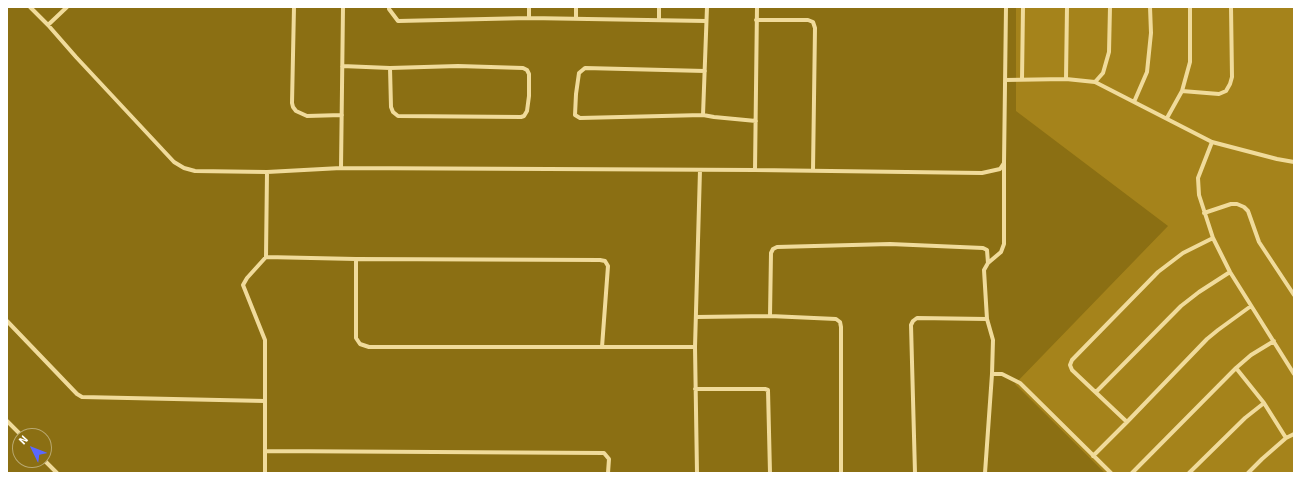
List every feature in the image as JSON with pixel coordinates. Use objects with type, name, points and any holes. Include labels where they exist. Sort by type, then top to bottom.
[{"type":"street","points":[[30,7],[174,162],[184,168],[195,171],[267,172],[341,168],[813,170],[982,173],[1000,169],[1004,164]]},
{"type":"street","points":[[48,25],[66,7]]},
{"type":"street","points":[[294,7],[292,103],[296,111],[307,116],[342,114]]},
{"type":"street","points":[[341,168],[343,7]]},
{"type":"street","points":[[389,7],[398,21],[529,18],[706,21]]},
{"type":"street","points":[[529,7],[529,18]]},
{"type":"street","points":[[576,7],[576,19]]},
{"type":"street","points":[[659,7],[659,20]]},
{"type":"street","points":[[703,115],[706,7]]},
{"type":"street","points":[[755,170],[757,7]]},
{"type":"street","points":[[985,473],[993,340],[987,319],[984,270],[988,263],[1001,252],[1004,244],[1006,7]]},
{"type":"street","points":[[1022,79],[1023,7]]},
{"type":"street","points":[[1066,79],[1067,7]]},
{"type":"street","points":[[1095,82],[1103,73],[1109,52],[1110,7]]},
{"type":"street","points":[[1134,102],[1147,72],[1151,33],[1150,7]]},
{"type":"street","points":[[1167,118],[1182,91],[1190,62],[1190,7]]},
{"type":"street","points":[[1182,91],[1219,94],[1226,91],[1232,77],[1231,7]]},
{"type":"street","points":[[756,20],[808,20],[813,22],[815,28],[813,170]]},
{"type":"street","points":[[342,66],[390,68],[458,66],[523,68],[527,70],[529,74],[527,111],[524,116],[521,117],[398,116],[393,112],[392,107],[390,68]]},
{"type":"street","points":[[705,71],[585,68],[579,73],[575,115],[580,118],[703,115],[756,121]]},
{"type":"street","points":[[1005,80],[1066,79],[1095,82],[1212,142],[1294,162]]},
{"type":"street","points":[[1212,142],[1198,178],[1199,195],[1204,213],[1213,238],[1230,272],[1294,374]]},
{"type":"street","points":[[697,473],[695,347],[700,170]]},
{"type":"street","points":[[265,473],[265,340],[243,285],[247,278],[266,257],[267,172]]},
{"type":"street","points":[[1204,213],[1231,204],[1237,204],[1244,207],[1248,211],[1259,242],[1294,295]]},
{"type":"street","points":[[1127,422],[1072,370],[1070,365],[1072,360],[1158,272],[1183,254],[1213,238]]},
{"type":"street","points":[[770,316],[771,253],[773,249],[777,247],[890,244],[983,248],[987,250],[988,263]]},
{"type":"street","points":[[266,257],[356,260],[605,261],[608,266],[602,347]]},
{"type":"street","points":[[356,260],[356,338],[360,344],[369,347],[695,347]]},
{"type":"street","points":[[1096,392],[1181,306],[1199,292],[1230,272]]},
{"type":"street","points":[[1093,456],[1207,339],[1251,306]]},
{"type":"street","points":[[696,317],[770,316],[836,320],[840,322],[841,473]]},
{"type":"street","points":[[915,473],[911,325],[917,318],[987,319]]},
{"type":"street","points":[[7,321],[77,394],[82,397],[265,401]]},
{"type":"street","points":[[1132,473],[1236,368],[1251,355],[1274,341]]},
{"type":"street","points":[[1236,368],[1264,403],[1286,438]]},
{"type":"street","points":[[992,374],[1002,374],[1020,383],[1111,473]]},
{"type":"street","points":[[695,389],[768,390],[770,473]]},
{"type":"street","points":[[1189,473],[1264,403]]},
{"type":"street","points":[[1248,473],[1286,438],[1294,434]]},
{"type":"street","points":[[265,451],[604,453],[608,459],[608,473]]},
{"type":"shaded area","points":[[1016,7],[1294,7],[1294,473],[1105,473],[1015,384],[1168,226],[1016,111]]}]
